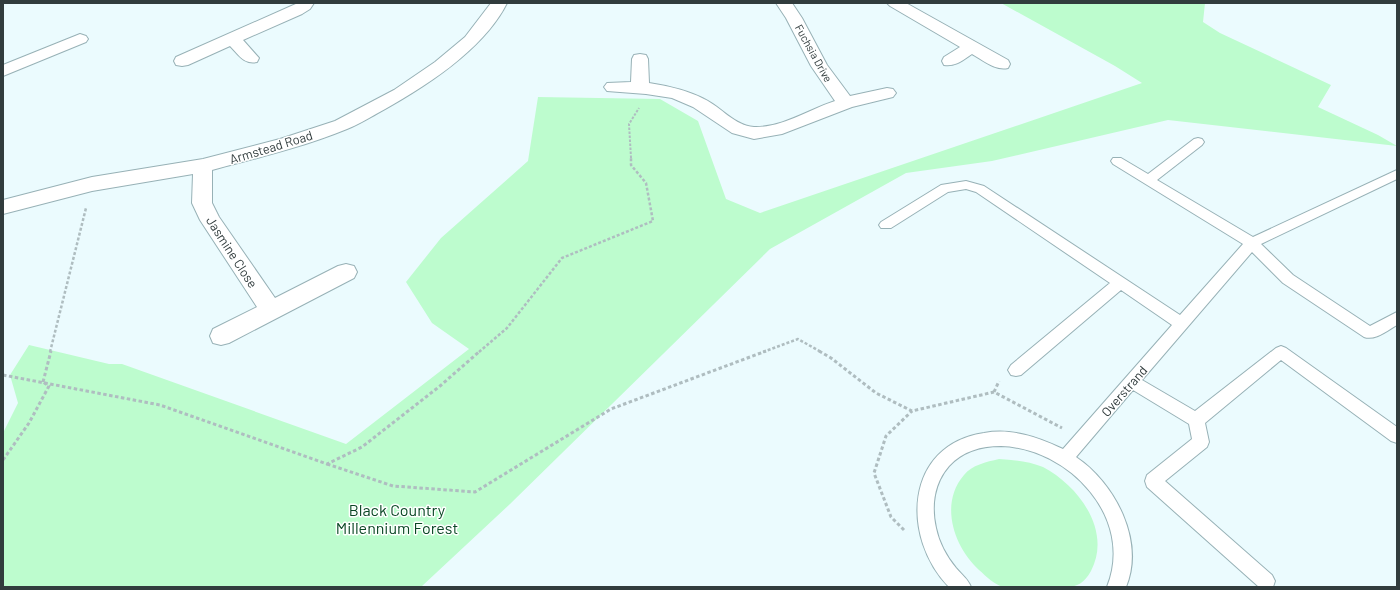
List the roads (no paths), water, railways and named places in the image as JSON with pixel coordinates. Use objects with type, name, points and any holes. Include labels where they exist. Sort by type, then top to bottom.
[{"type":"street","points":[[182,61],[233,40],[296,11],[305,6],[306,3]]},
{"type":"street","name":"Armstead Road","points":[[3,208],[92,184],[203,166],[285,144],[341,125],[400,94],[441,66],[471,40],[496,9],[499,3]]},
{"type":"street","name":"Fuchsia Drive","points":[[786,3],[819,66],[846,103]]},
{"type":"street","points":[[895,3],[1002,64]]},
{"type":"street","points":[[3,71],[80,39]]},
{"type":"street","points":[[233,40],[251,58]]},
{"type":"street","points":[[17,45],[29,60]]},
{"type":"street","points":[[950,61],[972,47]]},
{"type":"street","points":[[640,59],[646,88]]},
{"type":"street","points":[[613,87],[646,88],[682,96],[700,104],[723,121],[739,129],[754,133],[771,131],[846,103],[887,93]]},
{"type":"street","name":"Jasmine Close","points":[[203,166],[202,203],[210,220],[271,310]]},
{"type":"street","points":[[221,336],[346,272]]},
{"type":"lane","points":[[1148,180],[1198,142]]},
{"type":"lane","points":[[1117,161],[1252,243],[1288,279],[1369,333],[1397,318]]},
{"type":"lane","points":[[1252,243],[1397,174]]},
{"type":"lane","points":[[886,225],[945,188],[966,185],[980,189],[1182,324]]},
{"type":"lane","name":"Overstrand","points":[[1065,458],[1133,382],[1252,243]]},
{"type":"lane","points":[[1016,370],[1120,283]]},
{"type":"lane","points":[[1196,420],[1281,352],[1397,436]]},
{"type":"lane","points":[[1133,382],[1196,420],[1201,442],[1153,481],[1266,581]]},
{"type":"lane","points":[[953,585],[935,552],[925,522],[926,493],[936,468],[954,450],[978,440],[1006,438],[1036,444],[1065,458],[1088,478],[1107,501],[1120,529],[1124,556],[1119,583],[1116,587]]},
{"type":"park label","name":"Black Country Millennium Forest","points":[[397,518]]}]
